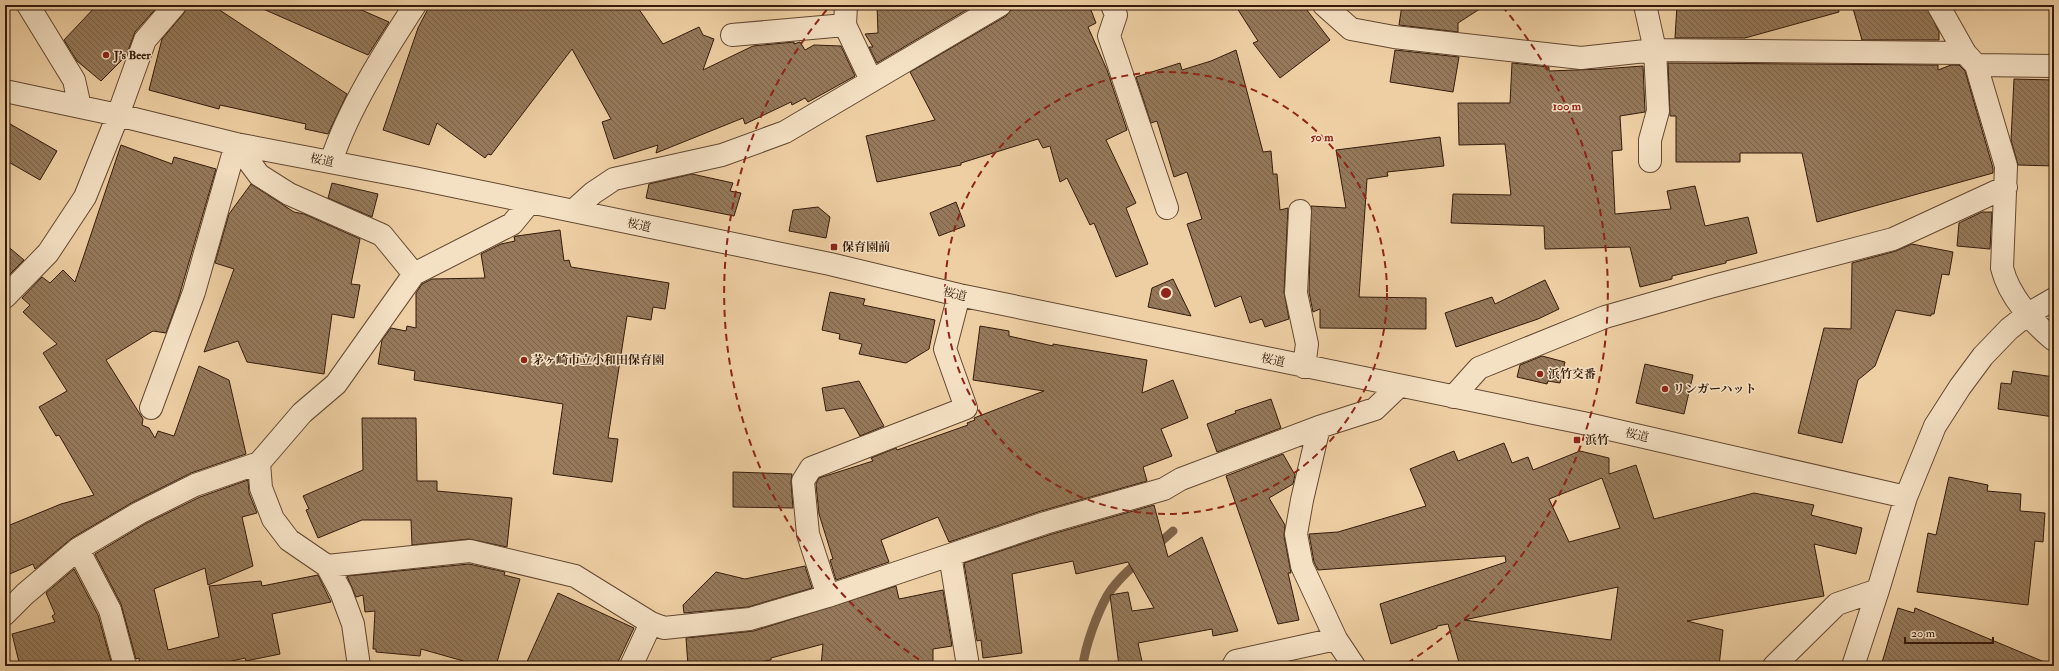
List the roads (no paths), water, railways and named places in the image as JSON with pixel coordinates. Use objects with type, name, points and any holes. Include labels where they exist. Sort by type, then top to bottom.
[{"type":"street","points":[[28,5],[74,80],[80,107]]},
{"type":"street","points":[[5,297],[48,253],[84,197],[118,115],[145,40],[175,5]]},
{"type":"street","points":[[331,162],[339,138],[387,49],[416,5]]},
{"type":"street","points":[[573,211],[593,193],[614,179],[722,155],[785,132],[1000,5]]},
{"type":"street","points":[[1112,5],[1116,15],[1109,36],[1167,208]]},
{"type":"street","points":[[1324,5],[1351,29],[1394,37],[1581,58],[1655,50],[1970,59],[2054,66]]},
{"type":"street","points":[[1645,5],[1655,50],[1658,111],[1650,140],[1650,162]]},
{"type":"street","points":[[1938,5],[1970,59],[2006,166],[2002,268],[2005,279],[2028,314],[2054,340]]},
{"type":"street","points":[[732,36],[845,15],[871,80]]},
{"type":"street","name":"桜道","points":[[5,91],[118,115],[236,144],[530,202],[830,264],[959,295],[1304,367],[1583,423],[1906,497]]},
{"type":"street","points":[[236,144],[259,175],[289,194],[382,235],[414,274]]},
{"type":"street","points":[[151,408],[194,292],[236,144]]},
{"type":"street","points":[[1453,397],[1479,368],[1605,317],[1710,287],[1893,239],[2006,187]]},
{"type":"street","points":[[5,614],[25,594],[78,549],[139,513],[195,485],[259,464],[302,413],[336,384],[414,274],[512,224],[530,202]]},
{"type":"street","points":[[1300,211],[1296,293],[1307,344],[1304,367]]},
{"type":"street","points":[[828,596],[808,534],[803,481],[810,468],[966,408],[945,349],[959,295]]},
{"type":"street","points":[[1853,666],[1906,497],[1935,426],[1960,387],[1983,356],[2009,329],[2028,314],[2054,299]]},
{"type":"street","points":[[327,566],[470,551],[575,576],[651,623],[664,628],[750,619],[828,596],[1045,522],[1164,488],[1181,479],[1319,427],[1375,409],[1399,386]]},
{"type":"street","points":[[1319,427],[1302,500],[1296,534],[1302,566],[1336,639],[1354,666]]},
{"type":"street","points":[[259,464],[261,488],[273,519],[289,540],[327,566],[341,592],[352,624],[359,666]]},
{"type":"street","points":[[78,549],[110,610],[125,666]]},
{"type":"street","points":[[950,555],[968,666]]},
{"type":"street","points":[[1774,666],[1837,604],[1878,590]]},
{"type":"street","points":[[631,666],[651,623]]},
{"type":"street","points":[[1233,666],[1236,661],[1336,639]]},
{"type":"waterway","points":[[1155,547],[1173,531]]},
{"type":"waterway","points":[[1083,666],[1086,649],[1092,630],[1107,596],[1118,581],[1140,560]]},
{"type":"place","name":"J's Beer","points":[[106,55]]},
{"type":"place","name":"保育園前","points":[[834,247]]},
{"type":"place","name":"茅ヶ崎市立小和田保育園","points":[[524,360]]},
{"type":"place","name":"浜竹交番","points":[[1540,374]]},
{"type":"place","name":"リンガーハット","points":[[1665,389]]},
{"type":"place","name":"浜竹","points":[[1577,440]]}]
